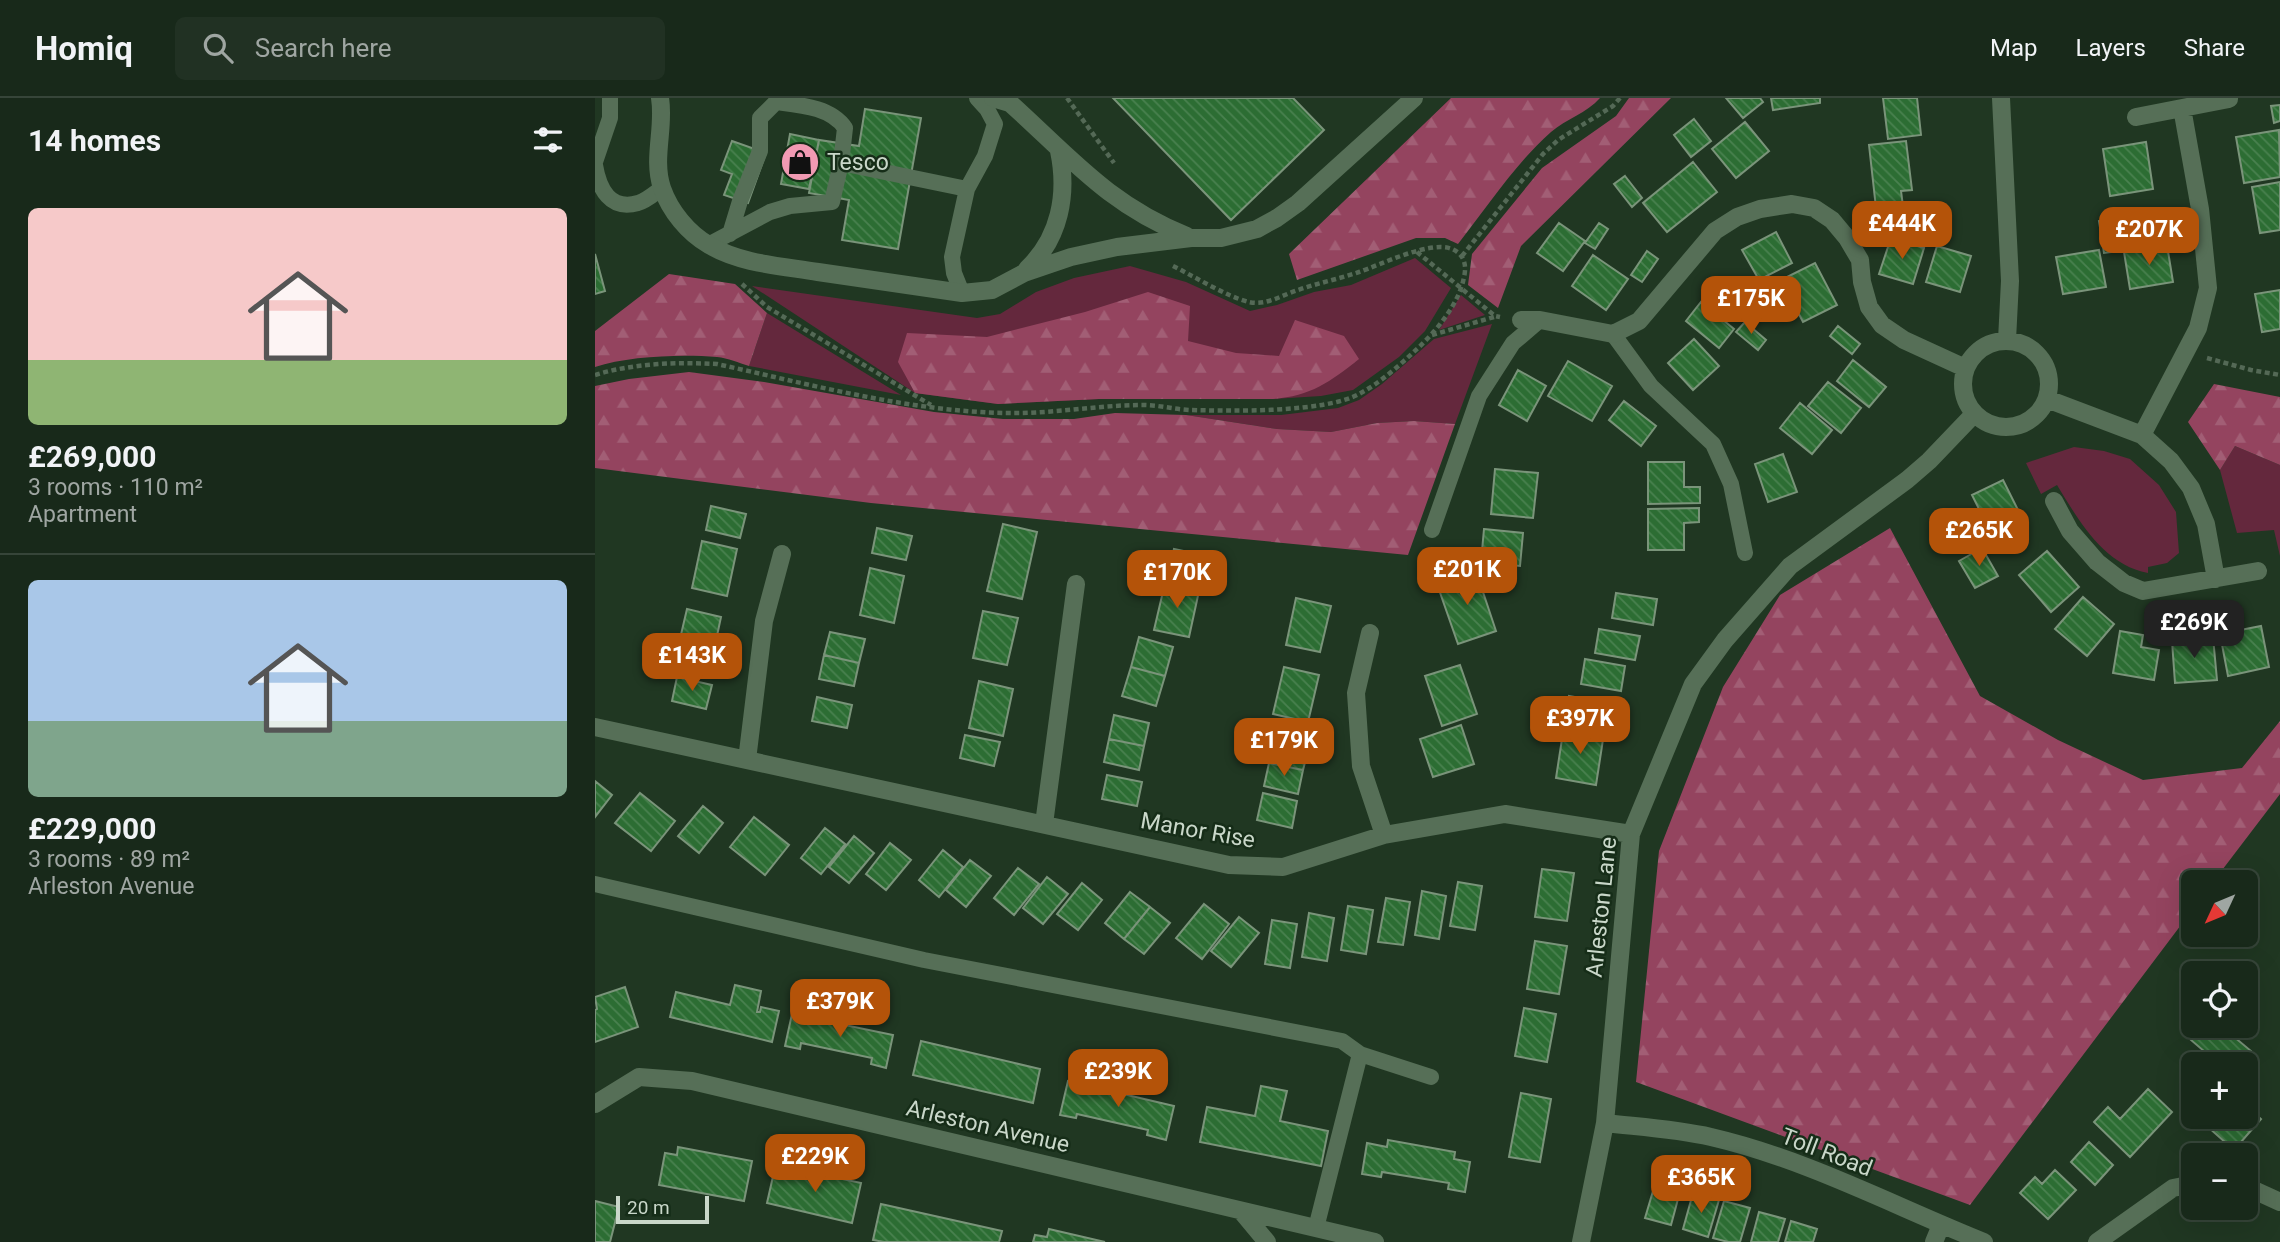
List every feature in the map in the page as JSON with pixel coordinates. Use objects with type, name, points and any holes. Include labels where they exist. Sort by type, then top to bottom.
[{"type":"street","points":[[660,98],[662,114],[657,160],[662,188],[670,206],[685,227],[708,245],[731,255],[771,264],[961,293],[992,290],[1024,272],[1071,257],[1117,247],[1191,238],[1221,238],[1257,229],[1298,203],[1414,98]]},
{"type":"street","points":[[993,98],[1010,103],[1094,182],[1124,204],[1155,223],[1191,238]]},
{"type":"street","points":[[2001,98],[2010,281],[2007,340]]},
{"type":"street","points":[[2136,117],[2229,99]]},
{"type":"street","points":[[2142,435],[2198,328],[2208,288],[2200,209],[2182,108]]},
{"type":"street","points":[[1024,272],[1042,255],[1053,236],[1060,211],[1063,183],[1059,150]]},
{"type":"street","points":[[1521,320],[1540,320],[1612,334],[1639,321],[1715,231],[1748,213],[1792,204],[1814,208],[1832,220],[1847,238],[1860,260],[1862,282],[1869,306],[1882,325],[1904,340],[1965,368]]},
{"type":"street","points":[[2007,340],[2021,343],[2042,360],[2049,386],[2047,399],[2041,411],[2032,419],[2008,428],[1996,427],[1974,414],[1962,392],[1965,368],[1972,356],[1994,342],[2007,340]]},
{"type":"street","points":[[2047,399],[2142,435],[2172,461],[2191,488],[2206,524],[2215,579]]},
{"type":"street","name":"Arleston Lane","points":[[1581,1242],[1605,1124],[1631,834],[1693,684],[1725,640],[1790,566],[1907,480],[1974,414]]},
{"type":"street","points":[[2054,500],[2070,531],[2098,562],[2124,583],[2143,591],[2258,571]]},
{"type":"street","points":[[747,760],[764,621],[782,554]]},
{"type":"street","points":[[1044,824],[1076,584]]},
{"type":"street","points":[[1370,633],[1356,693],[1359,742],[1361,766],[1384,835]]},
{"type":"street","name":"Manor Rise","points":[[595,727],[1229,865],[1283,867],[1384,835],[1505,814],[1631,834]]},
{"type":"street","name":"Arleston Avenue","points":[[595,1104],[639,1077],[692,1081],[1375,1242]]},
{"type":"street","name":"Toll Road","points":[[1605,1124],[1656,1128],[1711,1137],[1791,1162],[1938,1233],[1984,1242]]},
{"type":"street","points":[[2097,1242],[2173,1188],[2181,1186]]},
{"type":"street","points":[[2258,1191],[2280,1202]]},
{"type":"street","points":[[1243,1212],[1267,1242]]},
{"type":"lane","points":[[610,98],[610,118],[595,164],[598,183],[607,196],[621,205],[640,203],[662,188]]},
{"type":"lane","points":[[961,293],[952,257],[967,189],[985,156],[995,124],[988,109],[977,98]]},
{"type":"lane","points":[[708,245],[730,234],[770,212],[790,206],[832,202],[841,163],[845,128],[838,118],[806,106],[776,102],[760,118],[760,151],[730,234]]},
{"type":"lane","points":[[841,163],[967,189]]},
{"type":"lane","points":[[1431,530],[1479,396],[1513,343],[1540,320]]},
{"type":"lane","points":[[1612,334],[1651,386],[1713,444],[1731,484],[1745,553]]},
{"type":"lane","points":[[595,884],[924,960],[1342,1041],[1360,1054],[1431,1077]]},
{"type":"lane","points":[[1316,1228],[1360,1054]]},
{"type":"path","points":[[1462,256],[1543,154],[1558,140],[1613,106],[1620,98]]},
{"type":"path","points":[[595,375],[683,362],[717,364],[935,408],[1005,413],[1148,405],[1188,410],[1321,406],[1358,395],[1378,382],[1432,335],[1445,317],[1464,280],[1466,263],[1462,256],[1451,248],[1432,247],[1267,302],[1249,302],[1160,261]]},
{"type":"path","points":[[1417,252],[1495,316]]},
{"type":"path","points":[[731,255],[743,285],[767,307],[935,408]]},
{"type":"path","points":[[1432,335],[1495,316],[1521,320]]},
{"type":"path","points":[[2186,352],[2280,375]]},
{"type":"shaded area","points":[[1415,258],[1451,288],[1425,331],[1399,357],[1353,390],[1321,396],[1273,399],[1099,399],[998,404],[915,393],[752,286],[977,318],[1000,314],[1036,292],[1074,278],[1130,266],[1186,282],[1250,311],[1314,292],[1351,285]]},
{"type":"shaded area","points":[[1461,295],[1485,315],[1439,330]]},
{"type":"shaded area","points":[[767,313],[901,395],[749,366]]},
{"type":"shaded area","points":[[1492,324],[1455,424],[1414,421],[1377,423],[1331,432],[1277,429],[1186,415],[1281,415],[1338,408],[1359,400],[1382,384],[1434,339]]},
{"type":"shaded area","points":[[2235,446],[2280,465],[2280,556],[2274,530],[2237,533],[2220,470]]},
{"type":"shaded area","points":[[2074,447],[2104,451],[2130,459],[2159,485],[2176,512],[2179,553],[2167,563],[2148,567],[2148,573],[2132,568],[2118,561],[2094,540],[2057,485],[2041,494],[2026,463]]},
{"type":"green space","points":[[1451,98],[1600,98],[1589,108],[1557,127],[1538,144],[1458,244],[1445,238],[1416,238],[1297,280],[1289,254]]},
{"type":"green space","points":[[1629,98],[1671,98],[1521,246],[1498,308],[1468,285],[1472,254],[1542,168],[1616,116]]},
{"type":"green space","points":[[669,274],[735,284],[767,313],[749,366],[721,358],[688,356],[639,358],[595,367],[595,331]]},
{"type":"green space","points":[[1148,292],[1190,306],[1188,341],[1236,353],[1279,356],[1295,320],[1344,336],[1359,359],[1339,375],[1309,391],[1273,399],[1099,399],[998,404],[915,393],[898,362],[907,333],[987,337],[1085,312]]},
{"type":"green space","points":[[689,372],[764,382],[934,412],[1003,419],[1074,419],[1115,413],[1186,415],[1277,429],[1331,432],[1377,423],[1414,421],[1455,424],[1408,555],[871,503],[595,468],[595,386]]},
{"type":"green space","points":[[2214,384],[2280,397],[2280,465],[2235,446],[2220,470],[2188,422]]},
{"type":"green space","points":[[1890,528],[1980,696],[2058,740],[2143,780],[2242,768],[2280,721],[2280,794],[2222,870],[2181,870],[2181,925],[1970,1205],[1636,1082],[1659,851],[1723,687],[1780,595]]},
{"type":"building","points":[[1113,98],[1293,98],[1324,130],[1231,220]]},
{"type":"building","points":[[1726,98],[1760,98],[1763,102],[1743,118]]},
{"type":"building","points":[[1771,98],[1820,98],[1820,103],[1773,110]]},
{"type":"building","points":[[1883,98],[1917,98],[1921,135],[1888,139]]},
{"type":"building","points":[[2280,105],[2280,121],[2274,123],[2271,106]]},
{"type":"building","name":"Tesco","points":[[865,109],[921,118],[898,249],[842,240],[849,200],[809,193],[819,140],[859,146]]},
{"type":"building","points":[[1694,119],[1711,141],[1691,157],[1674,135]]},
{"type":"building","points":[[1745,122],[1769,151],[1736,178],[1712,149]]},
{"type":"building","points":[[2279,130],[2280,177],[2244,183],[2236,137]]},
{"type":"building","name":"Tesco","points":[[790,134],[819,140],[809,189],[781,184]]},
{"type":"building","points":[[732,141],[766,153],[748,203],[724,195],[732,174],[721,170]]},
{"type":"building","points":[[1906,141],[1912,190],[1901,191],[1904,214],[1877,217],[1869,145]]},
{"type":"building","points":[[2146,142],[2153,189],[2110,196],[2103,149]]},
{"type":"building","points":[[1693,162],[1717,192],[1667,232],[1643,203]]},
{"type":"building","points":[[1625,176],[1642,198],[1632,207],[1614,184]]},
{"type":"building","points":[[2280,182],[2280,230],[2260,233],[2252,187]]},
{"type":"building","points":[[2114,218],[2120,251],[2104,253],[2099,221]]},
{"type":"building","points":[[1559,223],[1585,241],[1563,271],[1537,253]]},
{"type":"building","points":[[1599,223],[1608,229],[1595,249],[1585,243]]},
{"type":"building","points":[[1776,232],[1792,263],[1759,280],[1742,250]]},
{"type":"building","points":[[1891,238],[1924,248],[1913,284],[1879,274]]},
{"type":"building","points":[[2167,245],[2173,282],[2130,289],[2124,252]]},
{"type":"building","points":[[1937,246],[1971,256],[1960,292],[1926,282]]},
{"type":"building","points":[[2099,250],[2106,287],[2063,294],[2056,257]]},
{"type":"building","points":[[1647,251],[1658,259],[1642,282],[1631,275]]},
{"type":"building","points":[[595,254],[605,291],[595,294]]},
{"type":"building","points":[[1593,255],[1628,279],[1606,310],[1572,286]]},
{"type":"building","points":[[1815,263],[1837,305],[1803,322],[1781,280]]},
{"type":"building","points":[[1759,283],[1765,295],[1740,307],[1734,295]]},
{"type":"building","points":[[2280,290],[2280,329],[2262,332],[2255,294]]},
{"type":"building","points":[[1701,302],[1734,329],[1719,348],[1686,321]]},
{"type":"building","points":[[1745,322],[1766,340],[1758,350],[1736,332]]},
{"type":"building","points":[[1838,326],[1860,344],[1852,354],[1830,336]]},
{"type":"building","points":[[1694,339],[1719,366],[1693,390],[1668,363]]},
{"type":"building","points":[[1853,360],[1886,387],[1869,407],[1837,381]]},
{"type":"building","points":[[1568,361],[1612,386],[1592,421],[1548,396]]},
{"type":"building","points":[[1518,370],[1546,386],[1527,421],[1499,405]]},
{"type":"building","points":[[1828,382],[1861,408],[1841,433],[1808,406]]},
{"type":"building","points":[[1624,401],[1656,426],[1641,446],[1609,420]]},
{"type":"building","points":[[1800,403],[1832,430],[1812,454],[1780,428]]},
{"type":"building","points":[[1783,454],[1797,492],[1768,502],[1755,464]]},
{"type":"building","points":[[1648,462],[1684,462],[1684,487],[1700,487],[1700,503],[1648,504]]},
{"type":"building","points":[[1495,469],[1538,473],[1533,518],[1491,514]]},
{"type":"building","points":[[2003,480],[2025,524],[2000,536],[1992,520],[1986,523],[1972,495]]},
{"type":"building","points":[[711,506],[746,514],[740,538],[706,530]]},
{"type":"building","points":[[1699,508],[1699,522],[1684,523],[1684,550],[1648,550],[1648,509]]},
{"type":"building","points":[[1003,524],[1037,532],[1022,599],[987,591]]},
{"type":"building","points":[[877,528],[912,536],[906,560],[872,553]]},
{"type":"building","points":[[1484,529],[1523,533],[1520,566],[1481,562]]},
{"type":"building","points":[[702,541],[737,549],[727,596],[692,588]]},
{"type":"building","points":[[1982,548],[1998,576],[1975,588],[1959,561]]},
{"type":"building","points":[[1174,549],[1208,556],[1203,580],[1169,573]]},
{"type":"building","points":[[2047,551],[2079,587],[2051,612],[2019,575]]},
{"type":"building","points":[[870,568],[904,576],[894,623],[860,615]]},
{"type":"building","points":[[1476,571],[1496,631],[1458,644],[1437,584]]},
{"type":"building","points":[[1165,583],[1199,591],[1189,637],[1154,630]]},
{"type":"building","points":[[1616,593],[1657,599],[1653,625],[1612,618]]},
{"type":"building","points":[[2083,597],[2114,624],[2087,656],[2055,629]]},
{"type":"building","points":[[1296,598],[1331,606],[1320,652],[1286,645]]},
{"type":"building","points":[[687,609],[721,617],[711,664],[676,656]]},
{"type":"building","points":[[983,611],[1018,618],[1007,665],[973,658]]},
{"type":"building","points":[[2261,626],[2269,667],[2228,676],[2220,634]]},
{"type":"building","points":[[1599,629],[1640,636],[1635,660],[1595,653]]},
{"type":"building","points":[[2120,631],[2143,635],[2141,647],[2159,650],[2154,680],[2113,673]]},
{"type":"building","points":[[830,632],[865,639],[859,663],[824,655]]},
{"type":"building","points":[[1139,637],[1173,647],[1165,676],[1131,667]]},
{"type":"building","points":[[2213,637],[2217,680],[2175,683],[2172,641]]},
{"type":"building","points":[[824,655],[859,663],[854,686],[819,679]]},
{"type":"building","points":[[1585,659],[1625,666],[1621,691],[1581,684]]},
{"type":"building","points":[[1460,665],[1477,714],[1442,726],[1425,676]]},
{"type":"building","points":[[1131,667],[1165,676],[1156,706],[1122,696]]},
{"type":"building","points":[[1284,667],[1319,675],[1308,722],[1273,714]]},
{"type":"building","points":[[677,677],[712,685],[706,709],[672,701]]},
{"type":"building","points":[[979,681],[1013,689],[1003,736],[969,728]]},
{"type":"building","points":[[1569,696],[1610,703],[1606,728],[1565,721]]},
{"type":"building","points":[[817,697],[852,705],[847,728],[812,721]]},
{"type":"building","points":[[1114,715],[1149,723],[1144,746],[1109,739]]},
{"type":"building","points":[[1461,725],[1474,764],[1433,777],[1420,739]]},
{"type":"building","points":[[1564,726],[1604,733],[1596,785],[1556,778]]},
{"type":"building","points":[[965,735],[1000,742],[994,766],[960,758]]},
{"type":"building","points":[[1109,739],[1144,746],[1139,770],[1104,762]]},
{"type":"building","points":[[1274,739],[1309,747],[1303,770],[1269,763]]},
{"type":"building","points":[[1269,763],[1303,770],[1298,794],[1264,786]]},
{"type":"building","points":[[1107,775],[1142,782],[1137,806],[1102,799]]},
{"type":"building","points":[[595,781],[612,795],[595,817]]},
{"type":"building","points":[[640,793],[675,821],[651,851],[615,823]]},
{"type":"building","points":[[1263,793],[1297,801],[1292,828],[1257,820]]},
{"type":"building","points":[[703,806],[723,823],[699,853],[678,836]]},
{"type":"building","points":[[754,817],[789,845],[765,875],[730,847]]},
{"type":"building","points":[[825,828],[845,844],[821,874],[801,858]]},
{"type":"building","points":[[854,836],[874,853],[849,883],[829,867]]},
{"type":"building","points":[[890,843],[911,860],[886,890],[866,874]]},
{"type":"building","points":[[943,850],[963,867],[939,897],[919,880]]},
{"type":"building","points":[[970,860],[991,876],[966,907],[946,890]]},
{"type":"building","points":[[1018,868],[1039,884],[1014,915],[994,898]]},
{"type":"building","points":[[1542,869],[1574,873],[1567,921],[1535,917]]},
{"type":"building","points":[[1047,877],[1068,894],[1043,924],[1023,908]]},
{"type":"building","points":[[1458,882],[1482,886],[1475,930],[1450,926]]},
{"type":"building","points":[[1082,883],[1102,900],[1078,930],[1057,914]]},
{"type":"building","points":[[1422,891],[1446,896],[1439,939],[1415,935]]},
{"type":"building","points":[[1130,892],[1150,907],[1124,939],[1105,923]]},
{"type":"building","points":[[1386,898],[1410,902],[1403,945],[1378,942]]},
{"type":"building","points":[[1204,904],[1229,924],[1202,959],[1176,938]]},
{"type":"building","points":[[1348,906],[1373,910],[1366,954],[1341,950]]},
{"type":"building","points":[[1150,907],[1170,923],[1144,954],[1124,939]]},
{"type":"building","points":[[1309,913],[1334,918],[1327,961],[1302,957]]},
{"type":"building","points":[[1239,917],[1259,933],[1231,967],[1211,951]]},
{"type":"building","points":[[1272,920],[1297,924],[1290,968],[1265,964]]},
{"type":"building","points":[[1535,941],[1567,946],[1559,994],[1527,989]]},
{"type":"building","points":[[735,985],[761,991],[757,1012],[760,1012],[761,1007],[779,1011],[772,1042],[670,1017],[676,992],[730,1005]]},
{"type":"building","points":[[625,987],[638,1027],[595,1042],[595,997]]},
{"type":"building","points":[[1524,1008],[1556,1014],[1547,1062],[1515,1056]]},
{"type":"building","points":[[792,1014],[893,1035],[886,1068],[871,1064],[872,1058],[801,1043],[800,1049],[785,1046]]},
{"type":"building","points":[[2235,1038],[2251,1051],[2205,1052],[2191,1040]]},
{"type":"building","points":[[921,1041],[1040,1069],[1033,1103],[913,1075]]},
{"type":"building","points":[[1068,1081],[1174,1106],[1166,1140],[1147,1135],[1148,1130],[1077,1114],[1076,1118],[1060,1115]]},
{"type":"building","points":[[1261,1086],[1287,1091],[1280,1121],[1328,1131],[1321,1166],[1200,1142],[1207,1107],[1255,1116]]},
{"type":"building","points":[[2148,1089],[2172,1112],[2130,1157],[2094,1122],[2108,1107],[2120,1119]]},
{"type":"building","points":[[1521,1093],[1551,1099],[1540,1162],[1509,1157]]},
{"type":"building","points":[[2210,1129],[2252,1129],[2240,1143],[2226,1143]]},
{"type":"building","points":[[1388,1140],[1455,1152],[1454,1159],[1470,1162],[1465,1192],[1448,1189],[1449,1183],[1382,1172],[1381,1177],[1362,1174],[1367,1143],[1387,1147]]},
{"type":"building","points":[[2089,1142],[2113,1165],[2095,1185],[2071,1162]]},
{"type":"building","points":[[678,1147],[752,1161],[744,1201],[659,1185],[665,1153],[677,1155]]},
{"type":"building","points":[[787,1167],[861,1183],[852,1223],[767,1203],[774,1172],[786,1175]]},
{"type":"building","points":[[2055,1170],[2076,1190],[2048,1219],[2020,1193],[2035,1177],[2042,1184]]},
{"type":"building","points":[[1656,1181],[1681,1188],[1671,1225],[1645,1218]]},
{"type":"building","points":[[1693,1193],[1719,1200],[1708,1237],[1683,1229]]},
{"type":"building","points":[[595,1201],[619,1207],[610,1242],[595,1242]]},
{"type":"building","points":[[1724,1201],[1750,1208],[1740,1242],[1713,1238]]},
{"type":"building","points":[[881,1204],[1002,1231],[999,1242],[873,1240]]},
{"type":"building","points":[[1759,1212],[1785,1219],[1778,1242],[1751,1242]]},
{"type":"building","points":[[1791,1221],[1817,1229],[1813,1242],[1785,1242]]},
{"type":"building","points":[[1049,1229],[1105,1242],[1033,1242],[1035,1235],[1047,1237]]},
{"type":"place","name":"Tesco","points":[[800,162]]}]
